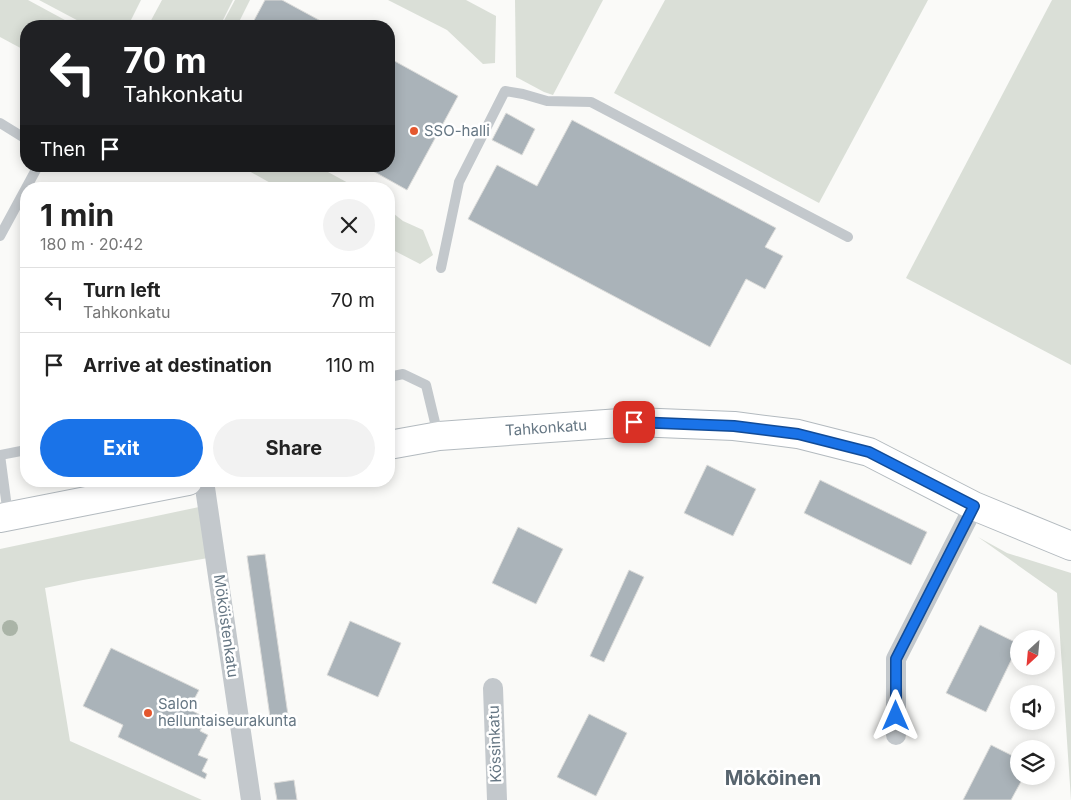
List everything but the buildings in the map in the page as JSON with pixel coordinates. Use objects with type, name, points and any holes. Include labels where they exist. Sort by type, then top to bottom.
[{"type":"street","name":"Tahkonkatu","points":[[395,444],[439,436],[634,422],[734,426],[798,434],[869,452],[974,506],[1071,546]]},
{"type":"street","points":[[4,517],[157,487]]},
{"type":"street","name":"Mököistenkatu","points":[[205,487],[251,800]]},
{"type":"street","points":[[896,735],[896,659],[974,506]]},
{"type":"street","name":"Kössinkatu","points":[[493,688],[497,800]]},
{"type":"lane","points":[[441,268],[459,182],[505,91],[524,94],[546,101],[590,102],[848,237]]},
{"type":"lane","points":[[0,123],[20,135]]},
{"type":"lane","points":[[0,236],[20,199]]},
{"type":"lane","points":[[395,376],[402,374],[426,385],[439,436]]},
{"type":"lane","points":[[4,517],[0,455],[20,451]]},
{"type":"shaded area","points":[[0,0],[28,0],[65,20],[20,20],[20,48],[0,37]]},
{"type":"shaded area","points":[[39,0],[141,0],[131,20],[77,20]]},
{"type":"shaded area","points":[[162,0],[233,0],[223,20],[151,20]]},
{"type":"shaded area","points":[[235,0],[250,0],[240,20],[224,20]]},
{"type":"shaded area","points":[[388,0],[466,0],[496,16],[495,63],[483,64],[447,30]]},
{"type":"shaded area","points":[[515,0],[603,0],[553,95],[516,77]]},
{"type":"shaded area","points":[[665,0],[928,0],[819,203],[614,93]]},
{"type":"shaded area","points":[[1052,0],[1071,0],[1071,365],[906,278]]},
{"type":"shaded area","points":[[251,172],[328,172],[346,182],[269,182]]},
{"type":"shaded area","points":[[395,215],[403,221],[423,230],[433,255],[420,264],[395,251]]},
{"type":"shaded area","points":[[199,507],[208,558],[45,588],[70,741],[202,800],[0,800],[0,549]]},
{"type":"shaded area","points":[[978,537],[1007,553],[1071,573],[1071,800],[1057,593]]},
{"type":"place","name":"SSO-halli","points":[[414,131]]},
{"type":"place","name":"Salon helluntaiseurakunta","points":[[148,713]]},
{"type":"district","name":"Mököinen","points":[[773,778]]},
{"type":"route","points":[[634,422],[734,426],[798,434],[869,452],[974,506],[896,659],[896,716]]}]
